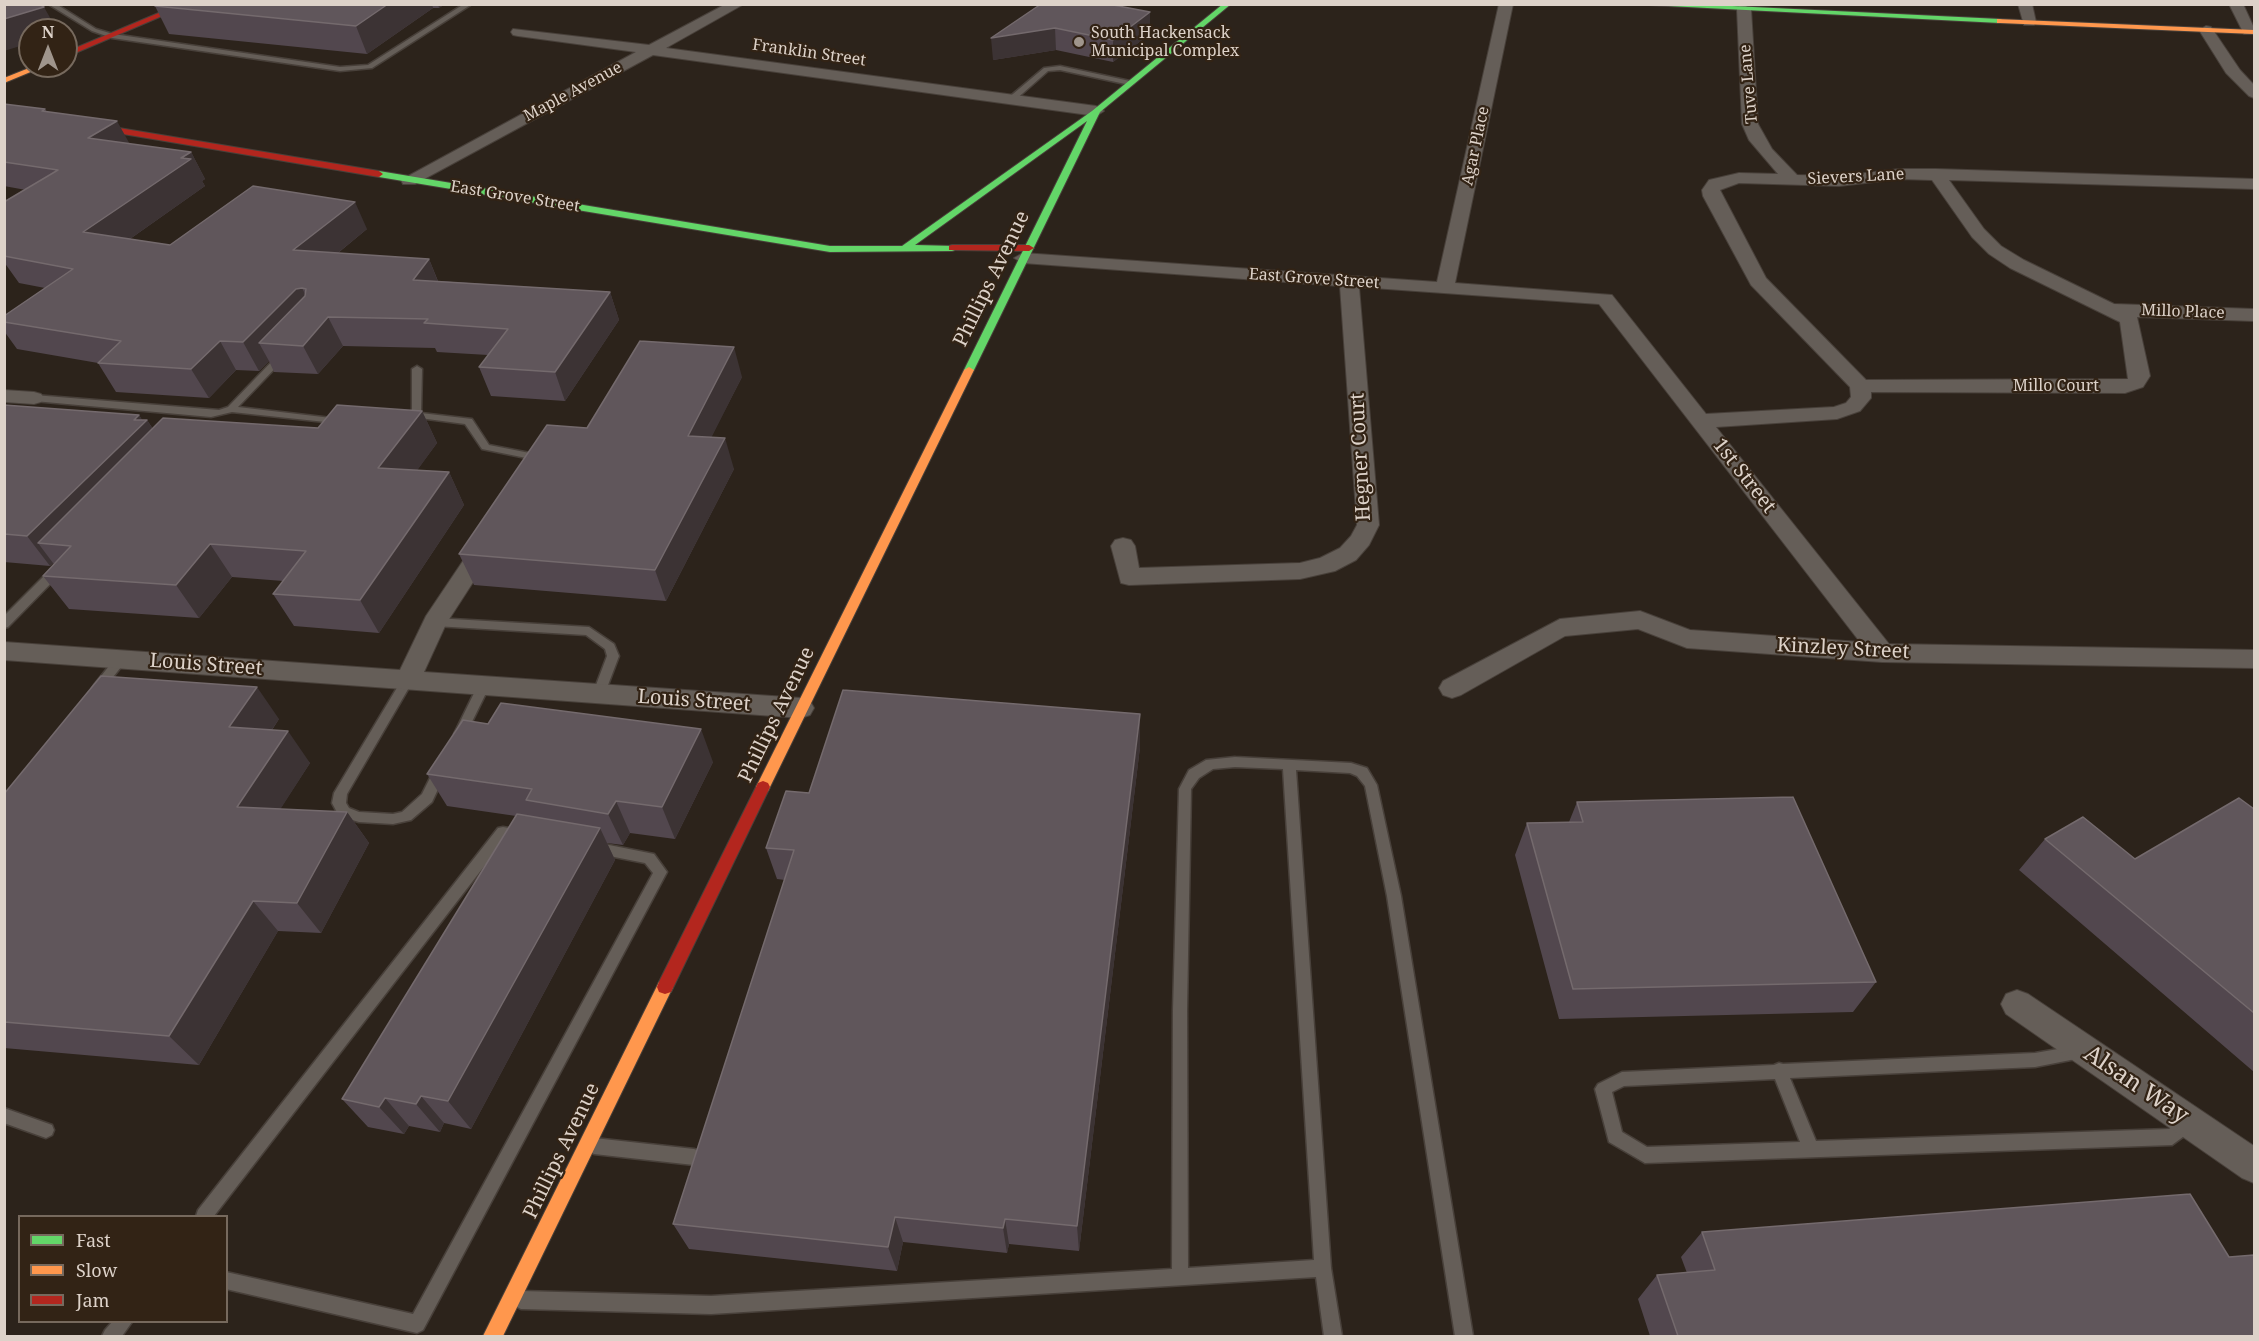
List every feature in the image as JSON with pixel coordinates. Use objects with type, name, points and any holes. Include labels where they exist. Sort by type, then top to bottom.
[{"type":"street","points":[[78,50],[187,4]]},
{"type":"street","name":"Maple Avenue","points":[[409,180],[737,4]]},
{"type":"street","name":"Phillips Avenue","points":[[902,250],[1096,111],[1228,4]]},
{"type":"street","name":"Agar Place","points":[[1445,288],[1506,4]]},
{"type":"street","points":[[1632,4],[1744,9],[1817,9],[2252,32]]},
{"type":"street","points":[[2025,4],[2029,22]]},
{"type":"street","points":[[2236,4],[2252,32]]},
{"type":"street","name":"Tuve Lane","points":[[1744,9],[1750,124],[1766,152],[1793,180]]},
{"type":"street","points":[[2206,30],[2234,73],[2254,93]]},
{"type":"street","name":"Franklin Street","points":[[518,32],[1096,111]]},
{"type":"street","points":[[4,81],[18,75]]},
{"type":"street","name":"East Grove Street","points":[[4,111],[830,249],[1026,253],[1349,281],[1605,299]]},
{"type":"street","name":"Phillips Avenue","points":[[493,1336],[1096,111]]},
{"type":"street","name":"Sievers Lane","points":[[1860,386],[1758,281],[1712,196],[1711,190],[1715,184],[1725,180],[1839,181],[1900,174],[2254,184]]},
{"type":"street","name":"Millo Court","points":[[1860,386],[2125,387],[2136,382],[2140,376],[2129,319],[2017,264],[1995,250],[1978,233],[1936,174]]},
{"type":"street","name":"Hegner Court","points":[[1123,546],[1128,577],[1300,571],[1327,565],[1348,554],[1361,540],[1368,525],[1349,281]]},
{"type":"street","name":"1st Street","points":[[1605,299],[1882,653]]},
{"type":"street","name":"Millo Place","points":[[2111,310],[2254,315]]},
{"type":"street","points":[[1701,421],[1837,413],[1853,407],[1861,398],[1860,386]]},
{"type":"street","points":[[4,396],[34,398]]},
{"type":"street","points":[[408,679],[435,622],[498,525]]},
{"type":"street","name":"Kinzley Street","points":[[1452,688],[1560,628],[1640,620],[1687,639],[1882,653],[2254,659]]},
{"type":"street","name":"Louis Street","points":[[4,651],[801,708]]},
{"type":"street","name":"Alsan Way","points":[[2018,1004],[2254,1166]]},
{"type":"lane","points":[[51,4],[94,30],[112,36],[340,69],[370,67],[470,4]]},
{"type":"lane","points":[[1011,99],[1046,69],[1060,68],[1130,83]]},
{"type":"lane","points":[[34,398],[207,419],[231,409],[292,345]]},
{"type":"lane","points":[[417,369],[411,416],[468,421],[486,447],[536,468]]},
{"type":"lane","points":[[231,409],[301,419],[349,422]]},
{"type":"lane","points":[[4,624],[70,557]]},
{"type":"lane","points":[[435,622],[589,631],[610,647],[613,656],[599,693]]},
{"type":"lane","points":[[92,695],[122,659]]},
{"type":"lane","points":[[408,679],[341,793],[339,803],[344,812],[359,817],[393,819],[406,816],[419,807],[427,798],[484,685]]},
{"type":"lane","points":[[1180,1278],[1180,1010],[1185,789],[1194,774],[1210,764],[1351,768],[1362,772],[1371,785],[1394,896],[1464,1336]]},
{"type":"lane","points":[[1289,765],[1323,1268],[1333,1336]]},
{"type":"lane","points":[[205,1215],[503,832],[537,838]]},
{"type":"lane","points":[[228,1280],[417,1324],[660,872],[649,858],[582,846]]},
{"type":"lane","points":[[2087,1051],[2035,1060],[1622,1079],[1603,1089],[1615,1137],[1645,1155],[2172,1137],[2190,1122]]},
{"type":"lane","points":[[1779,1070],[1811,1150]]},
{"type":"lane","points":[[4,1115],[46,1130]]},
{"type":"lane","points":[[586,1145],[694,1157]]},
{"type":"lane","points":[[510,1300],[711,1305],[1323,1268]]},
{"type":"lane","points":[[111,1336],[122,1323]]},
{"type":"building","points":[[4,4],[39,4],[44,7],[4,19]]},
{"type":"building","points":[[158,4],[388,4],[356,26],[155,6]]},
{"type":"building","points":[[1041,4],[1108,4],[1150,12],[1113,40],[1055,28],[991,38]]},
{"type":"building","points":[[4,104],[117,121],[88,138],[191,152],[181,158],[191,159],[83,232],[170,245],[253,186],[355,202],[293,250],[429,259],[413,280],[610,292],[555,372],[479,367],[508,329],[424,323],[428,319],[328,317],[303,346],[259,343],[305,296],[306,289],[302,288],[296,289],[243,342],[220,341],[191,369],[98,363],[121,341],[4,322],[4,316],[73,269],[4,256],[4,202],[58,170],[4,162]]},
{"type":"building","points":[[640,341],[734,347],[688,436],[725,438],[655,570],[459,554],[547,425],[587,428]]},
{"type":"building","points":[[4,405],[139,415],[134,420],[147,420],[27,536],[4,534]]},
{"type":"building","points":[[337,405],[422,411],[378,468],[449,472],[360,600],[273,594],[306,551],[210,544],[176,585],[43,576],[71,546],[38,543],[163,418],[318,428]]},
{"type":"building","points":[[101,676],[257,687],[229,727],[288,731],[237,807],[347,812],[297,903],[253,901],[169,1036],[4,1022],[4,794]]},
{"type":"building","points":[[843,690],[1140,714],[1077,1226],[1005,1219],[1003,1228],[895,1217],[888,1247],[673,1224],[794,850],[766,848],[786,791],[809,793]]},
{"type":"building","points":[[501,703],[701,729],[662,807],[616,801],[608,814],[526,800],[532,789],[427,774],[463,720],[488,724]]},
{"type":"building","points":[[1793,797],[1876,982],[1573,989],[1527,823],[1583,822],[1577,802]]},
{"type":"building","points":[[2239,798],[2254,809],[2254,1013],[2045,839],[2083,817],[2135,859]]},
{"type":"building","points":[[517,814],[600,828],[448,1101],[421,1096],[416,1104],[385,1098],[379,1107],[342,1099]]},
{"type":"building","points":[[2190,1194],[2229,1257],[2254,1255],[2254,1336],[1678,1336],[1657,1275],[1715,1270],[1702,1232]]},
{"type":"traffic: fast","points":[[969,370],[1096,111],[1228,4]]},
{"type":"traffic: fast","points":[[1632,4],[2000,21]]},
{"type":"traffic: fast","points":[[902,250],[1093,113]]},
{"type":"traffic: fast","points":[[379,174],[830,249],[952,248]]},
{"type":"traffic: slow","points":[[2000,21],[2254,32]]},
{"type":"traffic: slow","points":[[4,81],[18,75]]},
{"type":"traffic: slow","points":[[763,787],[969,370]]},
{"type":"traffic: slow","points":[[493,1336],[665,987]]},
{"type":"traffic: jam","points":[[78,50],[187,4]]},
{"type":"traffic: jam","points":[[4,111],[379,174]]},
{"type":"traffic: jam","points":[[952,248],[1029,248]]},
{"type":"traffic: jam","points":[[665,987],[763,787]]},
{"type":"place","name":"South Hackensack Municipal Complex","points":[[1079,42]]}]
